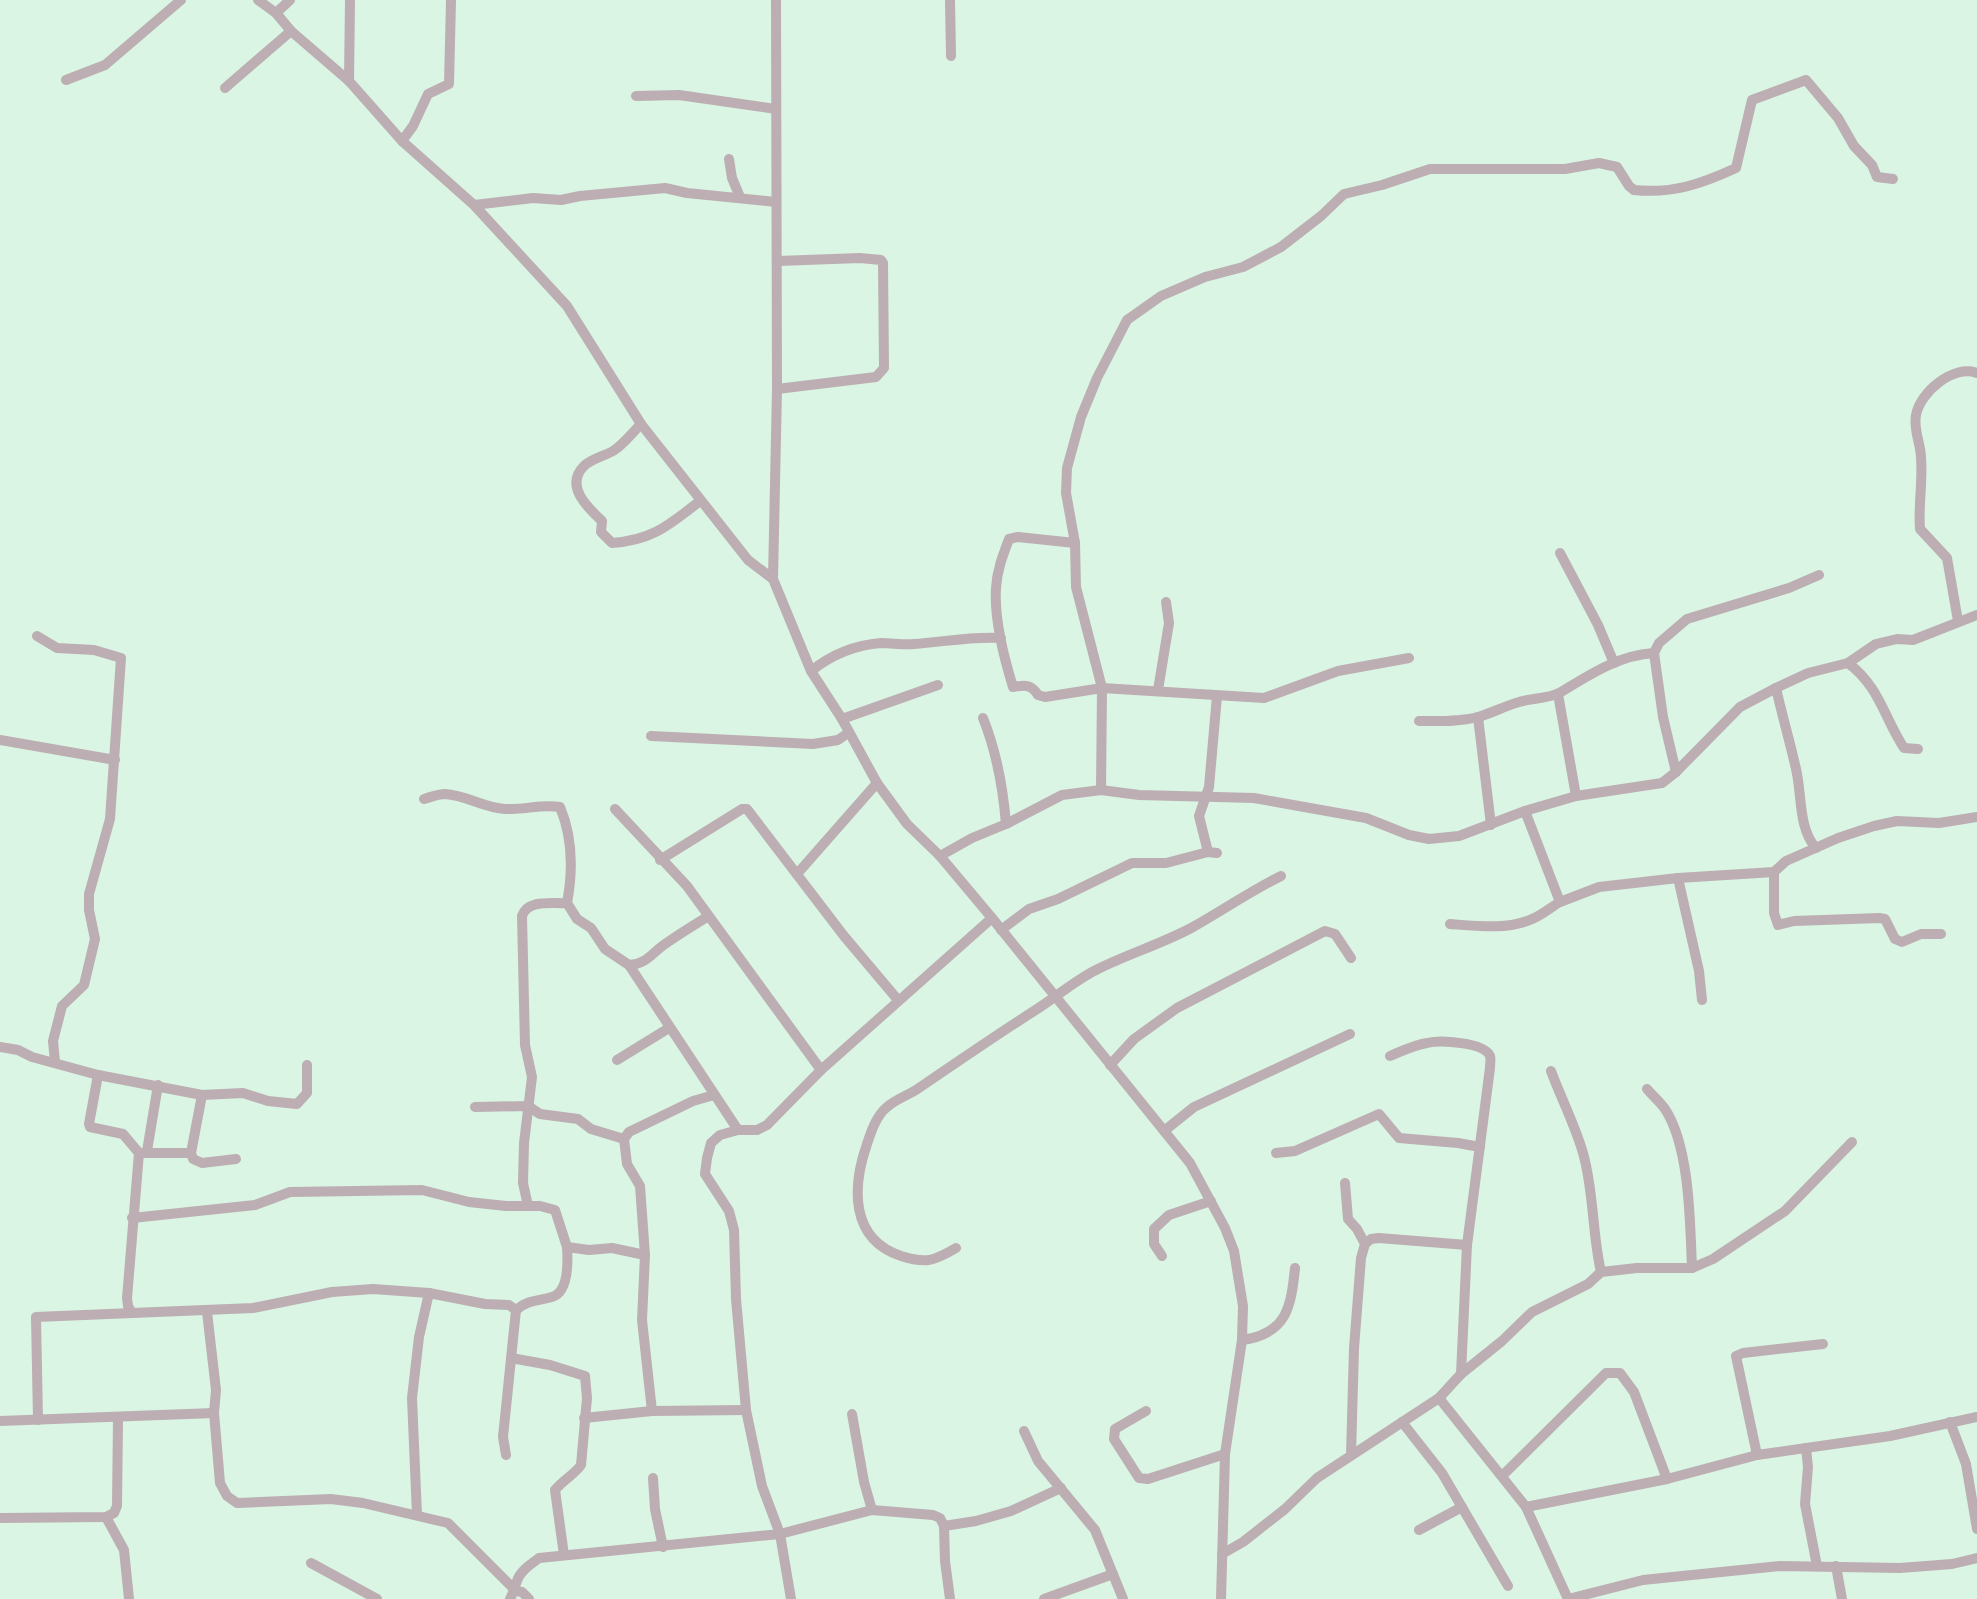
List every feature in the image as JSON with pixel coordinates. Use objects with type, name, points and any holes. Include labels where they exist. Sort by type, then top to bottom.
[{"type":"street","points":[[66,80],[104,65],[181,0]]},
{"type":"street","points":[[258,0],[276,13],[291,31],[349,81],[402,141],[474,205],[567,306],[640,424],[748,560],[773,579]]},
{"type":"street","points":[[276,13],[290,0]]},
{"type":"street","points":[[349,81],[350,0]]},
{"type":"street","points":[[402,141],[413,126],[428,94],[449,84],[451,0]]},
{"type":"street","points":[[776,0],[778,389],[773,579],[811,671],[842,719],[877,783],[907,824],[940,856],[992,918],[1190,1163],[1234,1251],[1243,1306],[1241,1340],[1225,1454],[1221,1599]]},
{"type":"street","points":[[950,0],[951,56]]},
{"type":"street","points":[[225,89],[291,31]]},
{"type":"street","points":[[1101,790],[1102,688],[1076,587],[1074,542],[1066,494],[1067,468],[1097,378],[1127,320],[1161,296],[1205,277],[1243,267],[1281,247],[1344,194],[1430,169],[1565,169],[1599,163],[1617,167],[1634,190],[1687,188],[1736,168],[1752,100],[1806,80],[1838,118],[1854,146],[1872,165],[1877,177],[1893,180]]},
{"type":"street","points":[[636,96],[678,95],[776,109]]},
{"type":"street","points":[[729,159],[732,178],[740,197]]},
{"type":"street","points":[[474,205],[533,198],[561,200],[665,188],[687,193],[776,202]]},
{"type":"street","points":[[778,261],[860,258],[883,262],[884,368],[876,376],[778,389]]},
{"type":"street","points":[[1958,621],[1947,558],[1920,530],[1918,507],[1922,456],[1916,432],[1916,414],[1923,399],[1939,383],[1960,371],[1977,373]]},
{"type":"street","points":[[640,424],[615,450],[584,465],[578,476],[577,486],[582,502],[602,521],[601,532],[612,543],[636,541],[668,526],[701,501]]},
{"type":"street","points":[[1074,542],[1017,537],[1009,539],[1000,563],[995,589],[1001,638],[1013,687],[1027,685],[1038,695],[1045,697],[1102,688],[1264,698],[1338,671],[1409,658]]},
{"type":"street","points":[[1560,553],[1598,625],[1614,663]]},
{"type":"street","points":[[1676,772],[1662,717],[1654,653],[1659,643],[1687,619],[1790,588],[1819,575]]},
{"type":"street","points":[[1157,690],[1169,623],[1166,602]]},
{"type":"street","points":[[940,856],[1062,794],[1101,790],[1139,795],[1254,798],[1366,818],[1409,835],[1429,839],[1459,836],[1525,811],[1576,796],[1662,783],[1740,707],[1808,673],[1848,663],[1876,644],[1897,639],[1913,640],[1977,615]]},
{"type":"street","points":[[37,636],[57,648],[94,650],[121,659],[110,819],[89,894],[89,910],[95,939],[84,985],[62,1006],[53,1041],[55,1062]]},
{"type":"street","points":[[811,671],[822,662],[856,647],[882,643],[916,644],[945,639],[1001,638]]},
{"type":"street","points":[[1419,721],[1454,721],[1478,717],[1520,701],[1558,694],[1569,685],[1614,663],[1638,654],[1654,653]]},
{"type":"street","points":[[1848,663],[1862,674],[1879,698],[1904,748],[1918,748]]},
{"type":"street","points":[[842,719],[938,685]]},
{"type":"street","points":[[1776,688],[1797,770],[1805,824],[1810,842],[1816,848]]},
{"type":"street","points":[[1558,694],[1576,796]]},
{"type":"street","points":[[1001,930],[1029,909],[1058,899],[1132,863],[1166,863],[1212,852],[1199,816],[1209,787],[1217,696]]},
{"type":"street","points":[[1478,717],[1491,825]]},
{"type":"street","points":[[984,718],[1003,785],[1006,824]]},
{"type":"street","points":[[651,736],[813,744],[838,740],[848,733]]},
{"type":"street","points":[[0,740],[115,760]]},
{"type":"street","points":[[797,874],[877,783]]},
{"type":"street","points":[[424,799],[443,794],[486,807],[560,807],[566,822],[571,857],[571,884],[567,904],[577,919],[591,928],[605,949],[629,965],[738,1130]]},
{"type":"street","points":[[660,860],[745,808],[844,936],[898,1000]]},
{"type":"street","points":[[615,809],[687,886],[821,1070]]},
{"type":"street","points":[[1525,811],[1560,902]]},
{"type":"street","points":[[1450,924],[1516,924],[1532,919],[1560,902],[1599,887],[1678,878],[1774,872],[1786,861],[1838,838],[1898,821],[1939,823],[1977,817]]},
{"type":"street","points":[[1774,872],[1774,913],[1778,925],[1794,921],[1879,918],[1885,919],[1895,939],[1902,942],[1921,934],[1941,934]]},
{"type":"street","points":[[956,1248],[939,1258],[916,1260],[888,1251],[866,1232],[858,1204],[863,1156],[872,1128],[886,1108],[1098,969],[1192,928],[1281,876]]},
{"type":"street","points":[[1678,878],[1699,971],[1702,1000]]},
{"type":"street","points":[[528,1206],[523,1183],[532,1077],[525,1045],[522,916],[524,910],[531,905],[567,904]]},
{"type":"street","points":[[629,965],[640,964],[651,958],[664,944],[707,917]]},
{"type":"street","points":[[791,1599],[780,1534],[762,1486],[746,1410],[736,1299],[734,1230],[729,1211],[705,1174],[706,1158],[711,1143],[720,1135],[738,1130],[757,1130],[766,1125],[821,1070],[992,918]]},
{"type":"street","points":[[1110,1065],[1134,1039],[1177,1008],[1325,932],[1335,934],[1350,958]]},
{"type":"street","points":[[617,1060],[669,1028]]},
{"type":"street","points":[[1164,1131],[1194,1107],[1350,1034]]},
{"type":"street","points":[[1390,1056],[1431,1042],[1460,1043],[1484,1050],[1490,1056],[1467,1245],[1461,1374]]},
{"type":"street","points":[[0,1047],[98,1075],[202,1095],[243,1093],[268,1101],[296,1104],[307,1093],[307,1065]]},
{"type":"street","points":[[1552,1071],[1583,1153],[1592,1204],[1595,1247],[1601,1272]]},
{"type":"street","points":[[98,1075],[90,1127],[122,1134],[143,1152],[191,1153]]},
{"type":"street","points":[[132,1313],[127,1298],[132,1218],[158,1085]]},
{"type":"street","points":[[1647,1089],[1666,1110],[1684,1163],[1692,1268]]},
{"type":"street","points":[[202,1095],[191,1153],[193,1159],[202,1163],[236,1159]]},
{"type":"street","points":[[652,1411],[642,1320],[645,1255],[640,1186],[627,1164],[624,1139],[629,1132],[693,1101],[714,1095]]},
{"type":"street","points":[[475,1107],[528,1106],[540,1114],[578,1119],[591,1129],[624,1139]]},
{"type":"street","points":[[1276,1153],[1295,1152],[1379,1114],[1399,1138],[1479,1147]]},
{"type":"street","points":[[1222,1554],[1243,1542],[1317,1478],[1439,1398],[1461,1374],[1502,1341],[1532,1312],[1588,1284],[1601,1272],[1637,1268],[1692,1268],[1713,1259],[1785,1211],[1852,1142]]},
{"type":"street","points":[[1345,1182],[1348,1219],[1365,1244]]},
{"type":"street","points":[[132,1218],[255,1205],[290,1192],[422,1190],[469,1202],[540,1206],[555,1210],[567,1247],[565,1279],[561,1290],[555,1296],[525,1302],[516,1310],[503,1437],[506,1455]]},
{"type":"street","points":[[1162,1256],[1154,1244],[1154,1229],[1169,1215],[1211,1201]]},
{"type":"street","points":[[1351,1455],[1354,1348],[1361,1258],[1365,1244],[1371,1239],[1379,1238],[1467,1245]]},
{"type":"street","points":[[567,1247],[589,1250],[612,1248],[645,1255]]},
{"type":"street","points":[[1241,1340],[1269,1333],[1283,1320],[1292,1301],[1295,1268]]},
{"type":"street","points":[[38,1420],[36,1317],[207,1312],[253,1308],[332,1292],[373,1289],[429,1293],[485,1304],[509,1305],[516,1310]]},
{"type":"street","points":[[417,1515],[412,1398],[419,1337],[429,1293]]},
{"type":"street","points":[[207,1312],[216,1390],[214,1413],[220,1483],[227,1496],[237,1503],[331,1499],[363,1503],[448,1523],[513,1595]]},
{"type":"street","points":[[1757,1455],[1736,1356],[1822,1344]]},
{"type":"street","points":[[511,1358],[550,1365],[585,1376],[587,1398],[581,1465],[555,1490],[564,1555]]},
{"type":"street","points":[[1502,1476],[1606,1373],[1620,1373],[1634,1392],[1667,1479]]},
{"type":"street","points":[[1439,1398],[1526,1507],[1568,1599],[1643,1580],[1780,1566],[1900,1568],[1952,1564],[1977,1558]]},
{"type":"street","points":[[584,1418],[652,1411],[746,1410]]},
{"type":"street","points":[[1146,1410],[1115,1429],[1114,1439],[1139,1478],[1148,1479],[1225,1454]]},
{"type":"street","points":[[0,1421],[214,1413]]},
{"type":"street","points":[[852,1414],[864,1482],[872,1510]]},
{"type":"street","points":[[1526,1507],[1667,1479],[1757,1455],[1890,1436],[1977,1417]]},
{"type":"street","points":[[0,1518],[106,1517],[114,1513],[117,1506],[118,1418]]},
{"type":"street","points":[[1402,1422],[1443,1473],[1508,1586]]},
{"type":"street","points":[[1950,1422],[1966,1464],[1977,1529]]},
{"type":"street","points":[[1024,1431],[1038,1461],[1095,1530],[1123,1599]]},
{"type":"street","points":[[1805,1448],[1808,1467],[1805,1504],[1817,1566]]},
{"type":"street","points":[[653,1478],[655,1509],[663,1547]]},
{"type":"street","points":[[944,1525],[976,1521],[1011,1511],[1060,1488]]},
{"type":"street","points":[[1419,1530],[1462,1507]]},
{"type":"street","points":[[513,1595],[517,1580],[526,1568],[539,1558],[780,1534],[872,1510],[933,1515],[940,1518],[944,1525],[950,1599]]},
{"type":"street","points":[[106,1517],[124,1550],[129,1599]]},
{"type":"street","points":[[311,1563],[377,1599]]},
{"type":"street","points":[[1836,1566],[1842,1599]]},
{"type":"street","points":[[1044,1599],[1113,1574]]},
{"type":"street","points":[[513,1595],[522,1592],[529,1599]]}]
